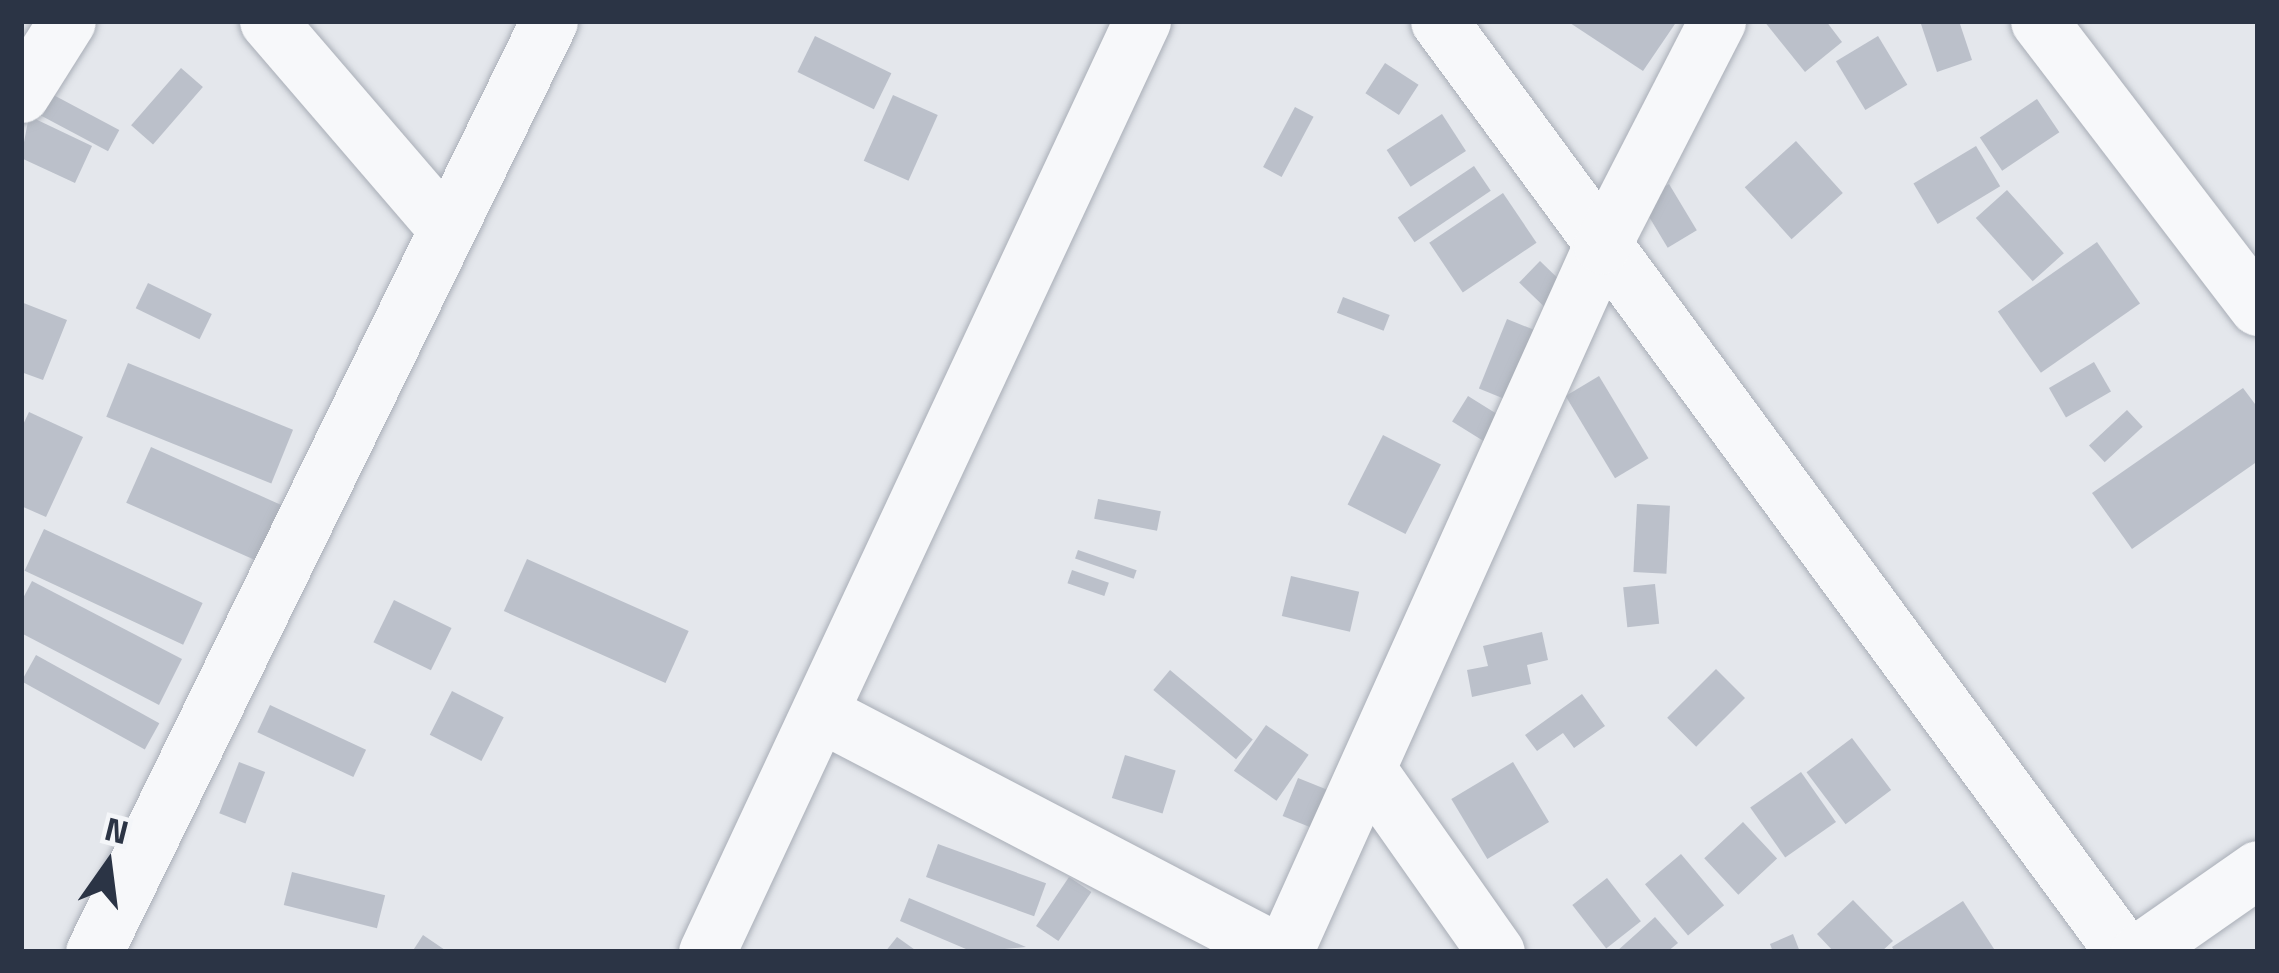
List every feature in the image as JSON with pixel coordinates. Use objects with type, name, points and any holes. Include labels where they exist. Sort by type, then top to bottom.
[{"type":"street","points":[[21,94],[67,21]]},
{"type":"street","points":[[268,21],[446,228]]},
{"type":"street","points":[[94,952],[548,21]]},
{"type":"street","points":[[707,952],[824,715],[1142,21]]},
{"type":"street","points":[[1439,21],[2124,952]]},
{"type":"street","points":[[824,715],[1281,952],[1370,773],[1601,244],[1717,21]]},
{"type":"street","points":[[2039,21],[2258,307]]},
{"type":"street","points":[[1370,773],[1496,952]]},
{"type":"street","points":[[2139,952],[2258,869]]},
{"type":"building","points":[[1567,21],[1677,21],[1643,71]]},
{"type":"building","points":[[1764,21],[1826,21],[1842,42],[1805,72]]},
{"type":"building","points":[[1920,21],[1959,21],[1972,60],[1937,72]]},
{"type":"building","points":[[815,36],[891,73],[874,109],[797,72]]},
{"type":"building","points":[[1878,36],[1907,85],[1865,110],[1836,61]]},
{"type":"building","points":[[1385,63],[1419,85],[1399,115],[1365,93]]},
{"type":"building","points":[[181,68],[203,87],[153,144],[131,125]]},
{"type":"building","points":[[46,91],[119,130],[108,151],[35,112]]},
{"type":"building","points":[[893,95],[938,115],[908,181],[864,161]]},
{"type":"building","points":[[2037,99],[2059,132],[2002,171],[1980,138]]},
{"type":"building","points":[[1295,107],[1314,117],[1282,177],[1263,167]]},
{"type":"building","points":[[1442,114],[1466,151],[1411,187],[1387,150]]},
{"type":"building","points":[[29,116],[92,146],[75,183],[21,158]]},
{"type":"building","points":[[1796,141],[1843,193],[1792,239],[1745,187]]},
{"type":"building","points":[[1976,146],[2000,186],[1938,224],[1913,184]]},
{"type":"building","points":[[1474,166],[1491,191],[1415,242],[1398,217]]},
{"type":"building","points":[[1669,184],[1697,230],[1668,248],[1640,202]]},
{"type":"building","points":[[2007,190],[2064,253],[2033,281],[1976,218]]},
{"type":"building","points":[[1503,193],[1537,243],[1463,293],[1429,243]]},
{"type":"building","points":[[2097,242],[2140,303],[2041,373],[1998,311]]},
{"type":"building","points":[[1540,261],[1569,289],[1548,310],[1519,283]]},
{"type":"building","points":[[148,283],[212,314],[200,339],[136,308]]},
{"type":"building","points":[[1343,297],[1390,315],[1384,331],[1337,313]]},
{"type":"building","points":[[21,302],[67,320],[43,380],[21,372]]},
{"type":"building","points":[[1507,319],[1539,332],[1511,402],[1479,389]]},
{"type":"building","points":[[2094,362],[2111,391],[2066,417],[2049,388]]},
{"type":"building","points":[[128,363],[293,430],[271,483],[106,417]]},
{"type":"building","points":[[1599,376],[1648,458],[1615,478],[1566,396]]},
{"type":"building","points":[[2243,388],[2258,408],[2258,461],[2132,549],[2092,493]]},
{"type":"building","points":[[1468,396],[1505,419],[1489,445],[1452,421]]},
{"type":"building","points":[[2127,410],[2143,427],[2105,462],[2089,445]]},
{"type":"building","points":[[29,412],[83,437],[46,517],[21,506],[21,429]]},
{"type":"building","points":[[1383,435],[1441,465],[1406,534],[1348,504]]},
{"type":"building","points":[[151,447],[292,510],[267,565],[126,503]]},
{"type":"building","points":[[1098,499],[1161,511],[1157,531],[1094,519]]},
{"type":"building","points":[[1637,504],[1670,506],[1666,574],[1633,572]]},
{"type":"building","points":[[44,529],[203,603],[183,645],[25,571]]},
{"type":"building","points":[[1078,550],[1137,570],[1134,579],[1075,559]]},
{"type":"building","points":[[527,559],[689,631],[666,683],[504,611]]},
{"type":"building","points":[[1072,570],[1109,583],[1104,596],[1067,583]]},
{"type":"building","points":[[1291,576],[1359,592],[1350,632],[1282,616]]},
{"type":"building","points":[[32,581],[182,659],[159,705],[21,633],[21,602]]},
{"type":"building","points":[[1655,584],[1659,624],[1627,627],[1623,587]]},
{"type":"building","points":[[394,600],[452,628],[431,670],[373,642]]},
{"type":"building","points":[[1542,632],[1548,660],[1527,665],[1531,684],[1472,697],[1467,670],[1488,666],[1483,646]]},
{"type":"building","points":[[36,655],[159,723],[145,750],[21,681]]},
{"type":"building","points":[[1716,669],[1745,698],[1696,747],[1667,718]]},
{"type":"building","points":[[1170,670],[1253,739],[1236,759],[1153,690]]},
{"type":"building","points":[[452,691],[504,717],[481,761],[430,735]]},
{"type":"building","points":[[1582,694],[1605,726],[1574,748],[1563,733],[1537,751],[1525,735]]},
{"type":"building","points":[[270,705],[366,750],[353,777],[257,732]]},
{"type":"building","points":[[1266,725],[1309,755],[1276,801],[1234,771]]},
{"type":"building","points":[[1852,738],[1891,790],[1846,824],[1806,772]]},
{"type":"building","points":[[1125,755],[1176,770],[1163,814],[1112,798]]},
{"type":"building","points":[[239,762],[265,772],[245,823],[219,813]]},
{"type":"building","points":[[1513,762],[1549,822],[1487,859],[1451,799]]},
{"type":"building","points":[[1801,772],[1836,822],[1785,858],[1750,808]]},
{"type":"building","points":[[1298,778],[1330,791],[1315,829],[1283,816]]},
{"type":"building","points":[[1743,822],[1777,859],[1738,895],[1704,858]]},
{"type":"building","points":[[938,844],[1046,883],[1034,916],[926,877]]},
{"type":"building","points":[[1681,854],[1724,905],[1688,936],[1645,884]]},
{"type":"building","points":[[292,872],[385,895],[377,928],[284,905]]},
{"type":"building","points":[[1069,877],[1091,892],[1058,941],[1036,926]]},
{"type":"building","points":[[1607,878],[1641,921],[1606,948],[1572,905]]},
{"type":"building","points":[[909,898],[1026,947],[973,952],[900,921]]},
{"type":"building","points":[[1853,900],[1893,941],[1881,952],[1834,952],[1817,934]]},
{"type":"building","points":[[1963,901],[1996,952],[1895,952],[1892,947]]},
{"type":"building","points":[[1655,917],[1678,943],[1667,952],[1616,952]]},
{"type":"building","points":[[1793,934],[1800,952],[1773,952],[1770,944]]},
{"type":"building","points":[[423,935],[448,952],[412,952]]},
{"type":"building","points":[[897,937],[918,952],[885,952]]}]
